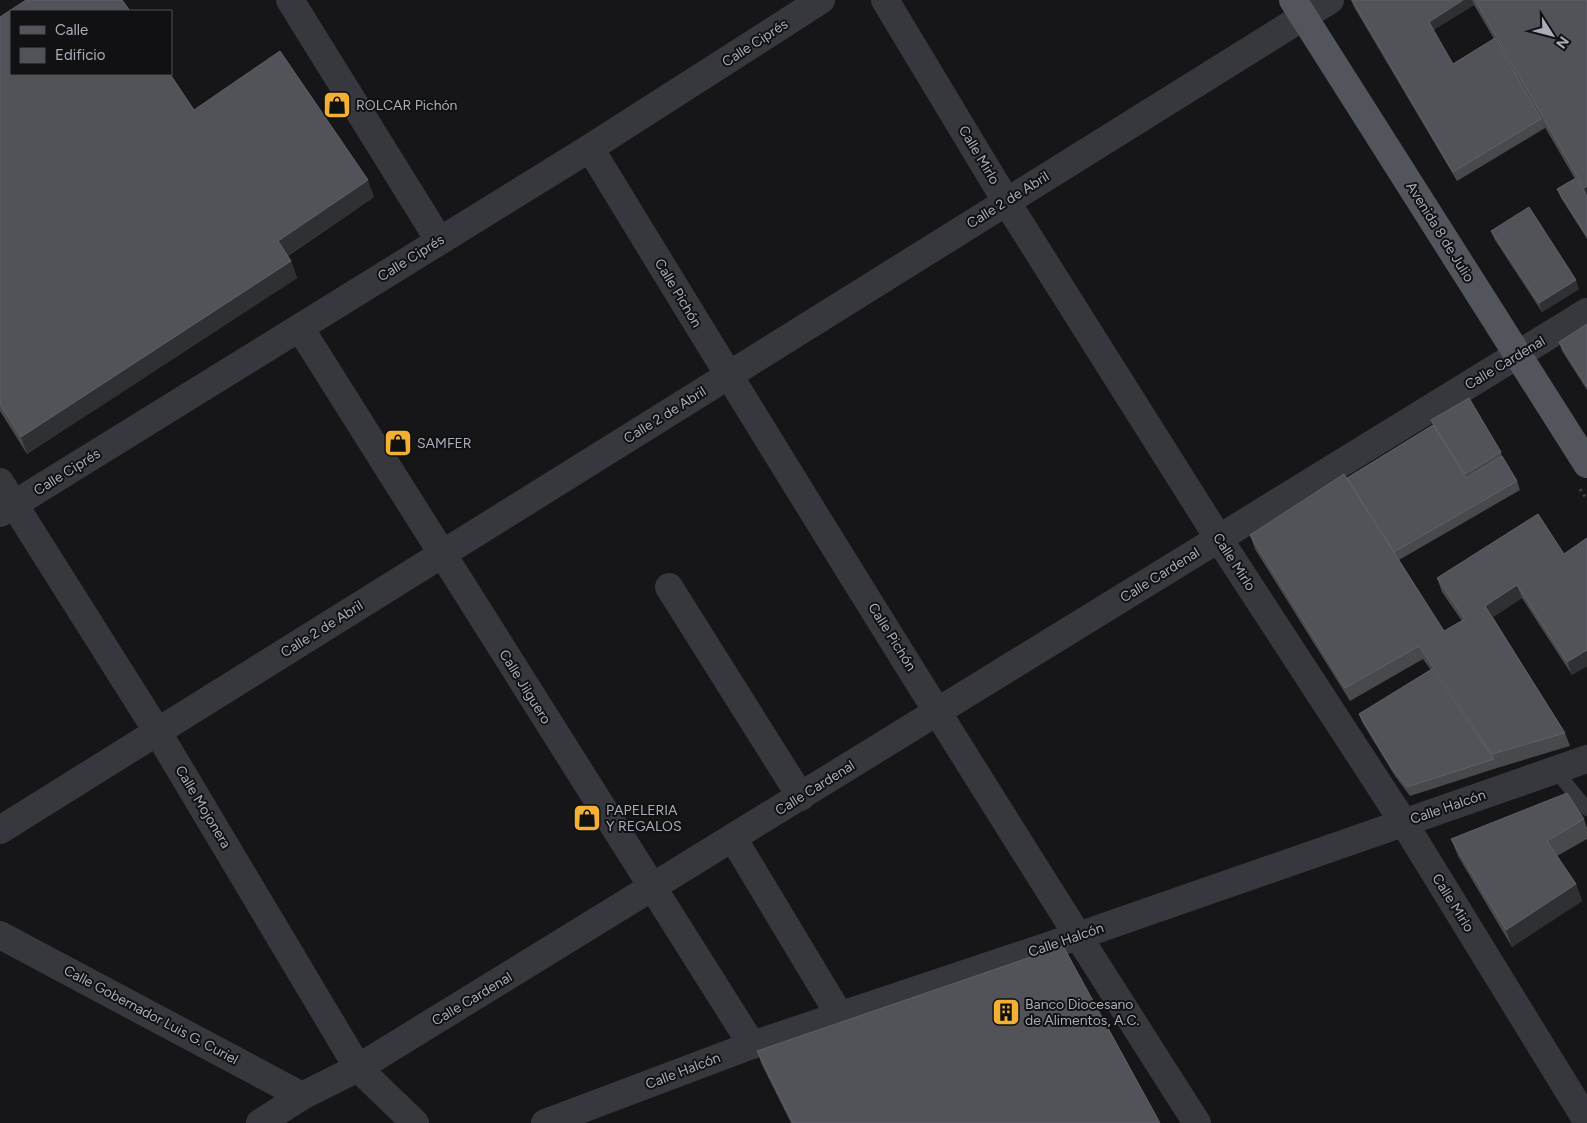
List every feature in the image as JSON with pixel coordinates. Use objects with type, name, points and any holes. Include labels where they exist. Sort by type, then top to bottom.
[{"type":"main road","name":"Avenida 8 de Julio","points":[[1298,8],[1587,464]]},
{"type":"street","points":[[290,0],[439,240]]},
{"type":"street","name":"Calle Ciprés","points":[[7,509],[590,148],[821,0]]},
{"type":"street","name":"Calle Mirlo","points":[[885,0],[1006,201],[1219,539],[1404,823],[1587,1121]]},
{"type":"street","name":"Calle 2 de Abril","points":[[0,830],[1006,201],[1298,8],[1330,0]]},
{"type":"street","name":"Calle Pichón","points":[[590,148],[728,376],[1078,936],[1198,1123]]},
{"type":"street","name":"Calle Cardenal","points":[[260,1123],[302,1096],[358,1068],[652,889],[1587,312]]},
{"type":"street","name":"Calle Jilguero","points":[[300,328],[752,1045]]},
{"type":"street","name":"Calle Mojonera","points":[[0,482],[7,509],[157,731],[358,1068],[415,1123]]},
{"type":"street","points":[[669,587],[801,796]]},
{"type":"street","name":"Calle Halcón","points":[[545,1123],[752,1045],[1078,936],[1587,759]]},
{"type":"street","points":[[733,838],[840,1016]]},
{"type":"street","name":"Calle Gobernador Luis G. Curiel","points":[[0,935],[302,1096]]},
{"type":"lane","points":[[1555,770],[1587,809]]},
{"type":"building","points":[[26,0],[122,0],[129,10],[11,10]]},
{"type":"building","points":[[1352,0],[1463,0],[1429,22],[1453,64],[1495,38],[1541,119],[1453,172]]},
{"type":"building","points":[[1475,0],[1587,0],[1587,186],[1584,188]]},
{"type":"building","points":[[10,10],[10,75],[171,75],[194,110],[280,51],[368,180],[278,241],[291,261],[21,437],[0,404],[0,17]]},
{"type":"building","points":[[1576,178],[1587,196],[1587,236],[1557,189]]},
{"type":"building","points":[[1529,207],[1576,280],[1539,303],[1491,231]]},
{"type":"building","points":[[1587,324],[1587,387],[1559,342]]},
{"type":"building","points":[[1469,398],[1501,452],[1465,474],[1431,420]]},
{"type":"building","points":[[1433,425],[1466,478],[1502,456],[1517,481],[1394,552],[1347,478]]},
{"type":"building","points":[[1344,474],[1444,631],[1465,619],[1437,578],[1538,514],[1564,554],[1587,538],[1587,650],[1567,662],[1517,585],[1485,606],[1565,733],[1492,754],[1419,646],[1345,688],[1250,535]]},
{"type":"building","points":[[1432,669],[1494,759],[1407,787],[1391,767],[1359,714]]},
{"type":"building","points":[[1567,793],[1584,819],[1547,841],[1576,884],[1506,930],[1451,839]]},
{"type":"building","name":"Banco Diocesano de Alimentos, A.C.","points":[[1063,946],[1160,1123],[793,1123],[757,1051]]},
{"type":"place","name":"ROLCAR Pichón","points":[[337,105]]},
{"type":"place","name":"SAMFER","points":[[398,443]]},
{"type":"place","name":"PAPELERIA Y REGALOS","points":[[587,818]]},
{"type":"place","name":"Banco Diocesano de Alimentos, A.C.","points":[[1006,1012]]}]
